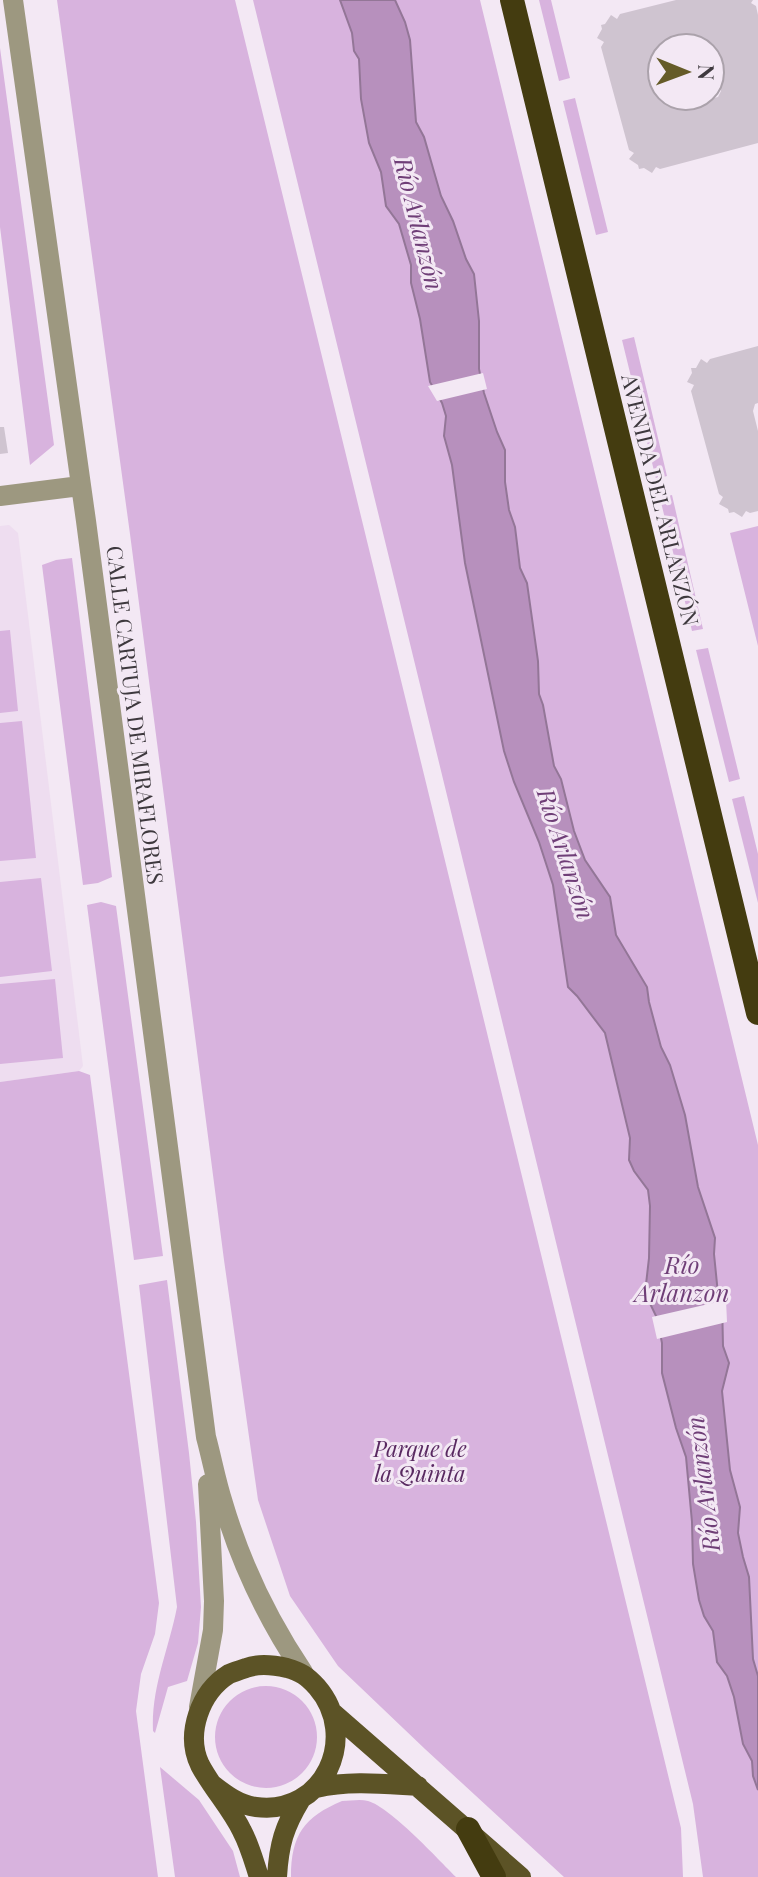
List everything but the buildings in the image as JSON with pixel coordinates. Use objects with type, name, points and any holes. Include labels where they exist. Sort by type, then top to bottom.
[{"type":"highway","name":"AVENIDA DEL ARLANZÓN","points":[[512,0],[758,1013]]},
{"type":"highway","points":[[468,1829],[494,1877]]},
{"type":"main road","points":[[259,1877],[242,1831],[199,1762],[194,1736],[199,1710],[211,1689],[229,1674],[251,1666],[275,1665],[303,1672],[324,1696],[332,1712],[337,1738],[332,1763],[287,1822],[277,1877]]},
{"type":"main road","points":[[332,1712],[521,1877]]},
{"type":"main road","points":[[213,1785],[232,1800],[255,1807],[278,1807],[335,1783],[418,1786]]},
{"type":"street","name":"CALLE CARTUJA DE MIRAFLORES","points":[[13,0],[206,1437],[214,1601],[213,1630],[199,1710]]},
{"type":"street","points":[[0,496],[80,486]]},
{"type":"street","name":"CALLE CARTUJA DE MIRAFLORES","points":[[206,1437],[221,1500],[238,1550],[260,1600],[303,1672]]},
{"type":"shaded area","points":[[9,525],[18,533],[83,1066],[79,1071],[0,1082],[0,526]]},
{"type":"green space","name":"Parque de la Quinta","points":[[57,0],[235,0],[681,1828],[683,1877],[564,1877],[338,1666],[290,1596],[258,1500]]},
{"type":"green space","points":[[253,0],[480,0],[758,1145],[758,1877],[703,1877],[693,1804]]},
{"type":"green space","points":[[539,0],[551,0],[570,78],[559,81]]},
{"type":"green space","points":[[0,48],[54,445],[30,465],[0,227]]},
{"type":"green space","points":[[575,98],[608,232],[596,235],[563,101]]},
{"type":"green space","points":[[634,337],[667,476],[656,479],[622,340]]},
{"type":"green space","points":[[672,495],[703,629],[692,631],[660,498]]},
{"type":"green space","points":[[758,526],[758,646],[730,533]]},
{"type":"green space","points":[[72,558],[112,877],[83,885],[42,565]]},
{"type":"green space","points":[[10,630],[18,711],[0,713],[0,631]]},
{"type":"green space","points":[[708,648],[740,779],[729,782],[696,650]]},
{"type":"green space","points":[[22,721],[36,858],[0,861],[0,723]]},
{"type":"green space","points":[[744,796],[758,854],[758,903],[732,799]]},
{"type":"green space","points":[[41,878],[52,971],[0,977],[0,882]]},
{"type":"green space","points":[[101,902],[116,906],[163,1256],[134,1260],[87,905]]},
{"type":"green space","points":[[55,979],[63,1058],[0,1064],[0,984]]},
{"type":"green space","points":[[79,1071],[90,1075],[159,1603],[155,1634],[141,1674],[136,1711],[158,1877],[0,1877],[0,1082]]},
{"type":"green space","points":[[167,1280],[189,1453],[201,1607],[198,1643],[187,1681],[168,1687],[155,1733],[155,1699],[177,1607],[139,1285]]},
{"type":"green space","points":[[266,1686],[286,1690],[302,1701],[313,1717],[317,1737],[313,1757],[302,1773],[286,1784],[266,1788],[246,1784],[230,1773],[219,1757],[215,1737],[219,1717],[230,1701],[246,1690]]},
{"type":"green space","points":[[160,1767],[199,1800],[233,1851],[240,1877],[175,1877]]},
{"type":"green space","points":[[365,1800],[377,1805],[414,1834],[456,1877],[291,1877],[294,1850],[302,1829],[318,1814],[342,1801]]},
{"type":"water","name":"Río Arlanzon","points":[[340,0],[395,0],[405,22],[410,40],[416,122],[424,137],[441,196],[474,274],[479,321],[479,369],[484,393],[505,450],[509,510],[515,527],[520,568],[527,583],[538,661],[539,694],[554,766],[561,779],[585,860],[610,897],[616,935],[647,987],[661,1047],[670,1065],[685,1115],[698,1187],[715,1238],[718,1294],[722,1300],[723,1346],[729,1363],[722,1391],[730,1470],[740,1507],[738,1533],[749,1577],[753,1659],[758,1676],[758,1790],[752,1761],[743,1744],[734,1697],[727,1676],[717,1662],[713,1631],[699,1600],[693,1564],[686,1457],[662,1373],[662,1343],[657,1318],[645,1293],[649,1258],[648,1190],[629,1160],[630,1138],[605,1033],[568,987],[553,885],[504,751],[465,563],[452,465],[444,436],[446,416],[430,382],[411,283],[411,265],[399,224],[386,206],[381,172],[369,143],[361,99],[359,59]]},
{"type":"pier","points":[[483,373],[487,389],[437,401],[428,386]]},
{"type":"pier","points":[[726,1300],[727,1322],[657,1339],[652,1317]]},
{"type":"water label","name":"Río Arlanzón","points":[[418,224]]},
{"type":"water label","name":"Río Arlanzón","points":[[565,854]]},
{"type":"water label","name":"Río Arlanzón","points":[[704,1484]]}]
